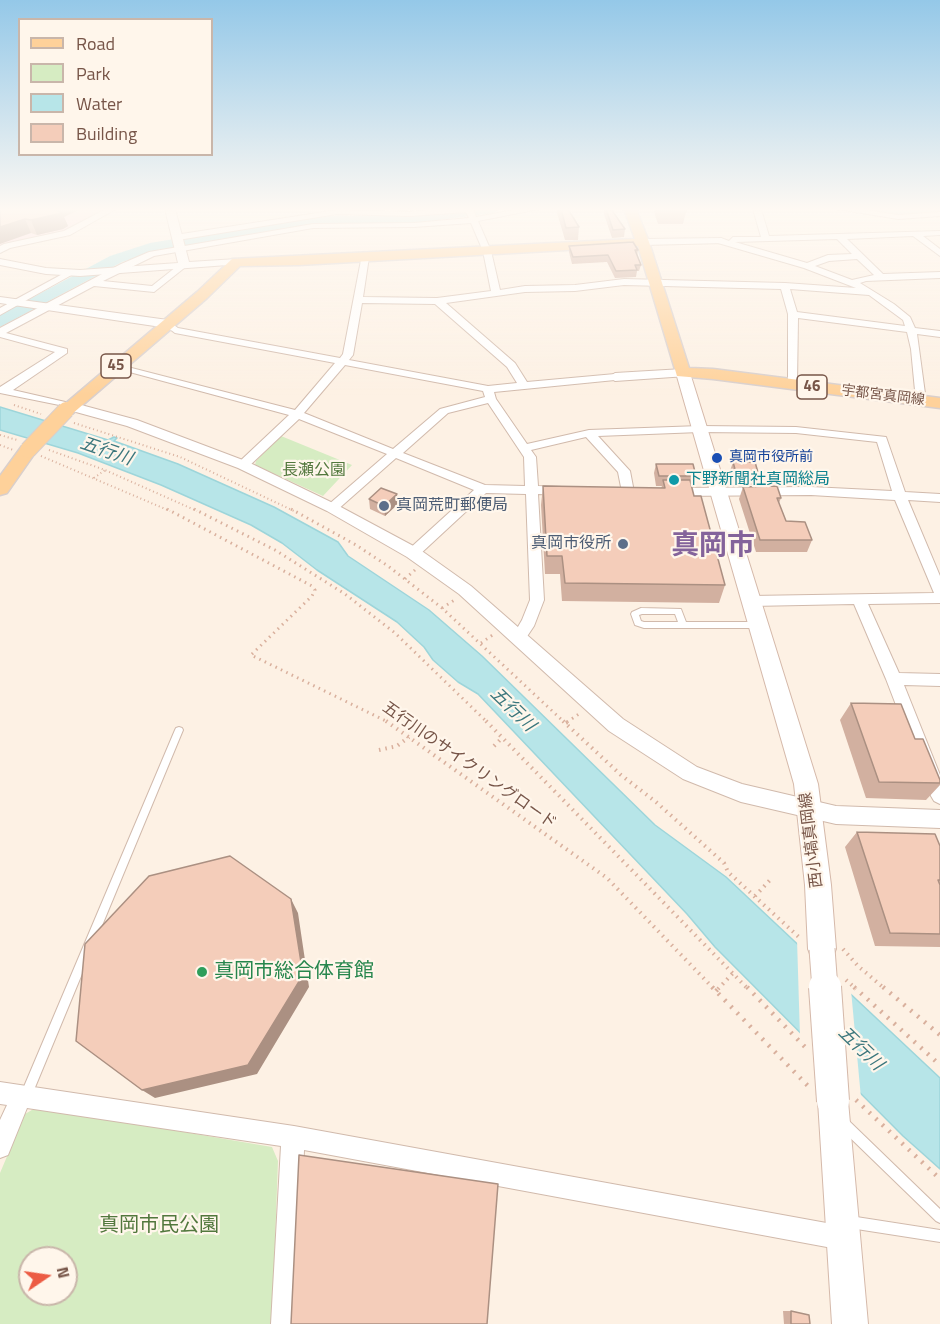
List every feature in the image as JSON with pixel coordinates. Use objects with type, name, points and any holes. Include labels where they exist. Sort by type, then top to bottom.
[{"type":"main road","name":"45","points":[[0,489],[27,452],[65,414],[227,271]]},
{"type":"main road","points":[[652,271],[683,373]]},
{"type":"main road","name":"宇都宮真岡線","points":[[683,373],[712,374],[940,403]]},
{"type":"main road","name":"西小塙真岡線","points":[[683,373],[806,784],[811,810],[824,947],[832,1100],[850,1324]]},
{"type":"street","points":[[61,271],[76,273],[124,271]]},
{"type":"street","points":[[0,333],[47,305],[95,283],[114,271]]},
{"type":"street","points":[[95,283],[154,289],[177,271]]},
{"type":"street","points":[[243,465],[297,414],[348,355],[363,271]]},
{"type":"street","points":[[491,271],[496,293]]},
{"type":"street","points":[[820,271],[871,292],[907,319],[916,350],[921,401]]},
{"type":"street","points":[[875,271],[881,277]]},
{"type":"street","points":[[0,312],[76,273]]},
{"type":"street","points":[[852,283],[881,277],[940,275]]},
{"type":"street","points":[[358,300],[437,302],[496,293],[616,282],[785,286],[871,292]]},
{"type":"street","points":[[785,286],[793,314],[792,384]]},
{"type":"street","points":[[0,300],[168,324],[175,330],[342,362],[490,394],[530,457],[537,600],[529,622],[519,637]]},
{"type":"street","points":[[437,302],[446,307],[511,365],[524,385]]},
{"type":"street","points":[[793,314],[940,334]]},
{"type":"street","points":[[0,333],[63,351],[2,390]]},
{"type":"street","points":[[116,367],[297,414],[483,489],[574,491]]},
{"type":"street","points":[[332,507],[444,411],[490,394],[524,385],[615,376],[683,373]]},
{"type":"street","points":[[2,390],[65,414],[132,423],[243,465],[332,507],[465,590],[616,725],[665,759],[714,784],[811,810],[858,818],[940,819]]},
{"type":"street","points":[[524,447],[589,434],[700,429],[796,430],[882,440],[900,496],[940,592]]},
{"type":"street","points":[[589,434],[624,471],[628,492]]},
{"type":"street","points":[[416,560],[483,489]]},
{"type":"street","points":[[662,492],[811,491],[940,498]]},
{"type":"street","points":[[751,601],[940,598]]},
{"type":"street","points":[[859,600],[894,679],[940,796]]},
{"type":"street","points":[[894,679],[940,680]]},
{"type":"street","points":[[0,1147],[15,1096],[294,1137],[843,1229]]},
{"type":"street","points":[[285,1324],[291,1159],[294,1137]]},
{"type":"lane","points":[[683,625],[678,611],[641,610],[635,614],[636,621],[641,625],[683,625],[758,625]]},
{"type":"lane","points":[[15,1096],[179,730]]},
{"type":"lane","points":[[832,1100],[940,1217]]},
{"type":"lane","points":[[843,1229],[940,1236]]},
{"type":"path","points":[[9,404],[65,414],[180,457],[300,513],[357,545],[442,608],[621,775],[656,802],[724,863],[728,872],[755,896],[824,947],[858,966],[940,1035]]},
{"type":"path","points":[[0,435],[27,452]]},
{"type":"path","points":[[0,445],[105,470],[243,533],[275,550],[345,594],[395,633],[503,737],[813,1055]]},
{"type":"path","name":"五行川のサイクリングロード","points":[[27,452],[45,457],[163,507],[312,586],[315,590],[312,596],[251,655],[384,719],[608,878],[716,991],[832,1100],[876,1121],[940,1179]]},
{"type":"path","points":[[94,478],[105,470]]},
{"type":"path","points":[[405,579],[416,560]]},
{"type":"path","points":[[442,608],[458,597]]},
{"type":"path","points":[[481,643],[498,631]]},
{"type":"path","points":[[566,723],[584,710]]},
{"type":"path","points":[[379,750],[397,746],[409,737]]},
{"type":"path","points":[[494,746],[503,737]]},
{"type":"path","points":[[755,896],[771,879]]},
{"type":"path","points":[[716,991],[733,973]]},
{"type":"path","points":[[843,977],[940,1065]]},
{"type":"green space","name":"長瀬公園","points":[[281,436],[352,465],[323,496],[255,465],[256,461]]},
{"type":"green space","name":"真岡市民公園","points":[[37,1107],[272,1147],[278,1161],[272,1324],[0,1324],[0,1173],[25,1114]]},
{"type":"water","name":"五行川","points":[[0,407],[108,440],[117,438],[114,441],[178,464],[274,507],[338,542],[348,556],[429,610],[482,656],[655,825],[726,877],[940,1078],[940,1169],[903,1136],[715,947],[687,914],[478,694],[458,682],[433,660],[424,647],[397,622],[317,570],[282,543],[251,525],[161,485],[78,453],[0,430]]},
{"type":"pier","points":[[797,939],[851,990],[861,1098],[800,1037]]},
{"type":"building","points":[[733,462],[755,462],[759,476],[737,476]]},
{"type":"building","points":[[656,464],[693,464],[696,476],[659,476]]},
{"type":"building","name":"真岡市役所","points":[[663,480],[690,480],[694,496],[701,496],[725,585],[565,583],[562,556],[547,556],[543,486],[665,488]]},
{"type":"building","points":[[777,486],[781,498],[777,498],[786,521],[805,522],[812,540],[760,540],[743,487]]},
{"type":"building","points":[[381,488],[397,494],[384,506],[369,499]]},
{"type":"building","points":[[851,703],[901,704],[915,739],[923,739],[940,783],[879,782]]},
{"type":"building","points":[[857,832],[935,834],[940,846],[940,880],[938,880],[940,885],[940,934],[890,933]]},
{"type":"building","name":"真岡市総合体育館","points":[[230,856],[291,899],[303,975],[248,1065],[142,1090],[76,1041],[85,944],[149,876]]},
{"type":"building","points":[[299,1155],[498,1184],[487,1324],[291,1324]]},
{"type":"building","points":[[791,1311],[809,1315],[810,1324],[791,1324]]},
{"type":"waterway","points":[[0,322],[94,271]]},
{"type":"place","name":"真岡市役所前","points":[[717,458]]},
{"type":"place","name":"下野新聞社真岡総局","points":[[674,480]]},
{"type":"place","name":"真岡荒町郵便局","points":[[384,506]]},
{"type":"place","name":"真岡市役所","points":[[623,544]]},
{"type":"place","name":"真岡市総合体育館","points":[[202,972]]},
{"type":"district","name":"真岡市","points":[[713,547]]}]
